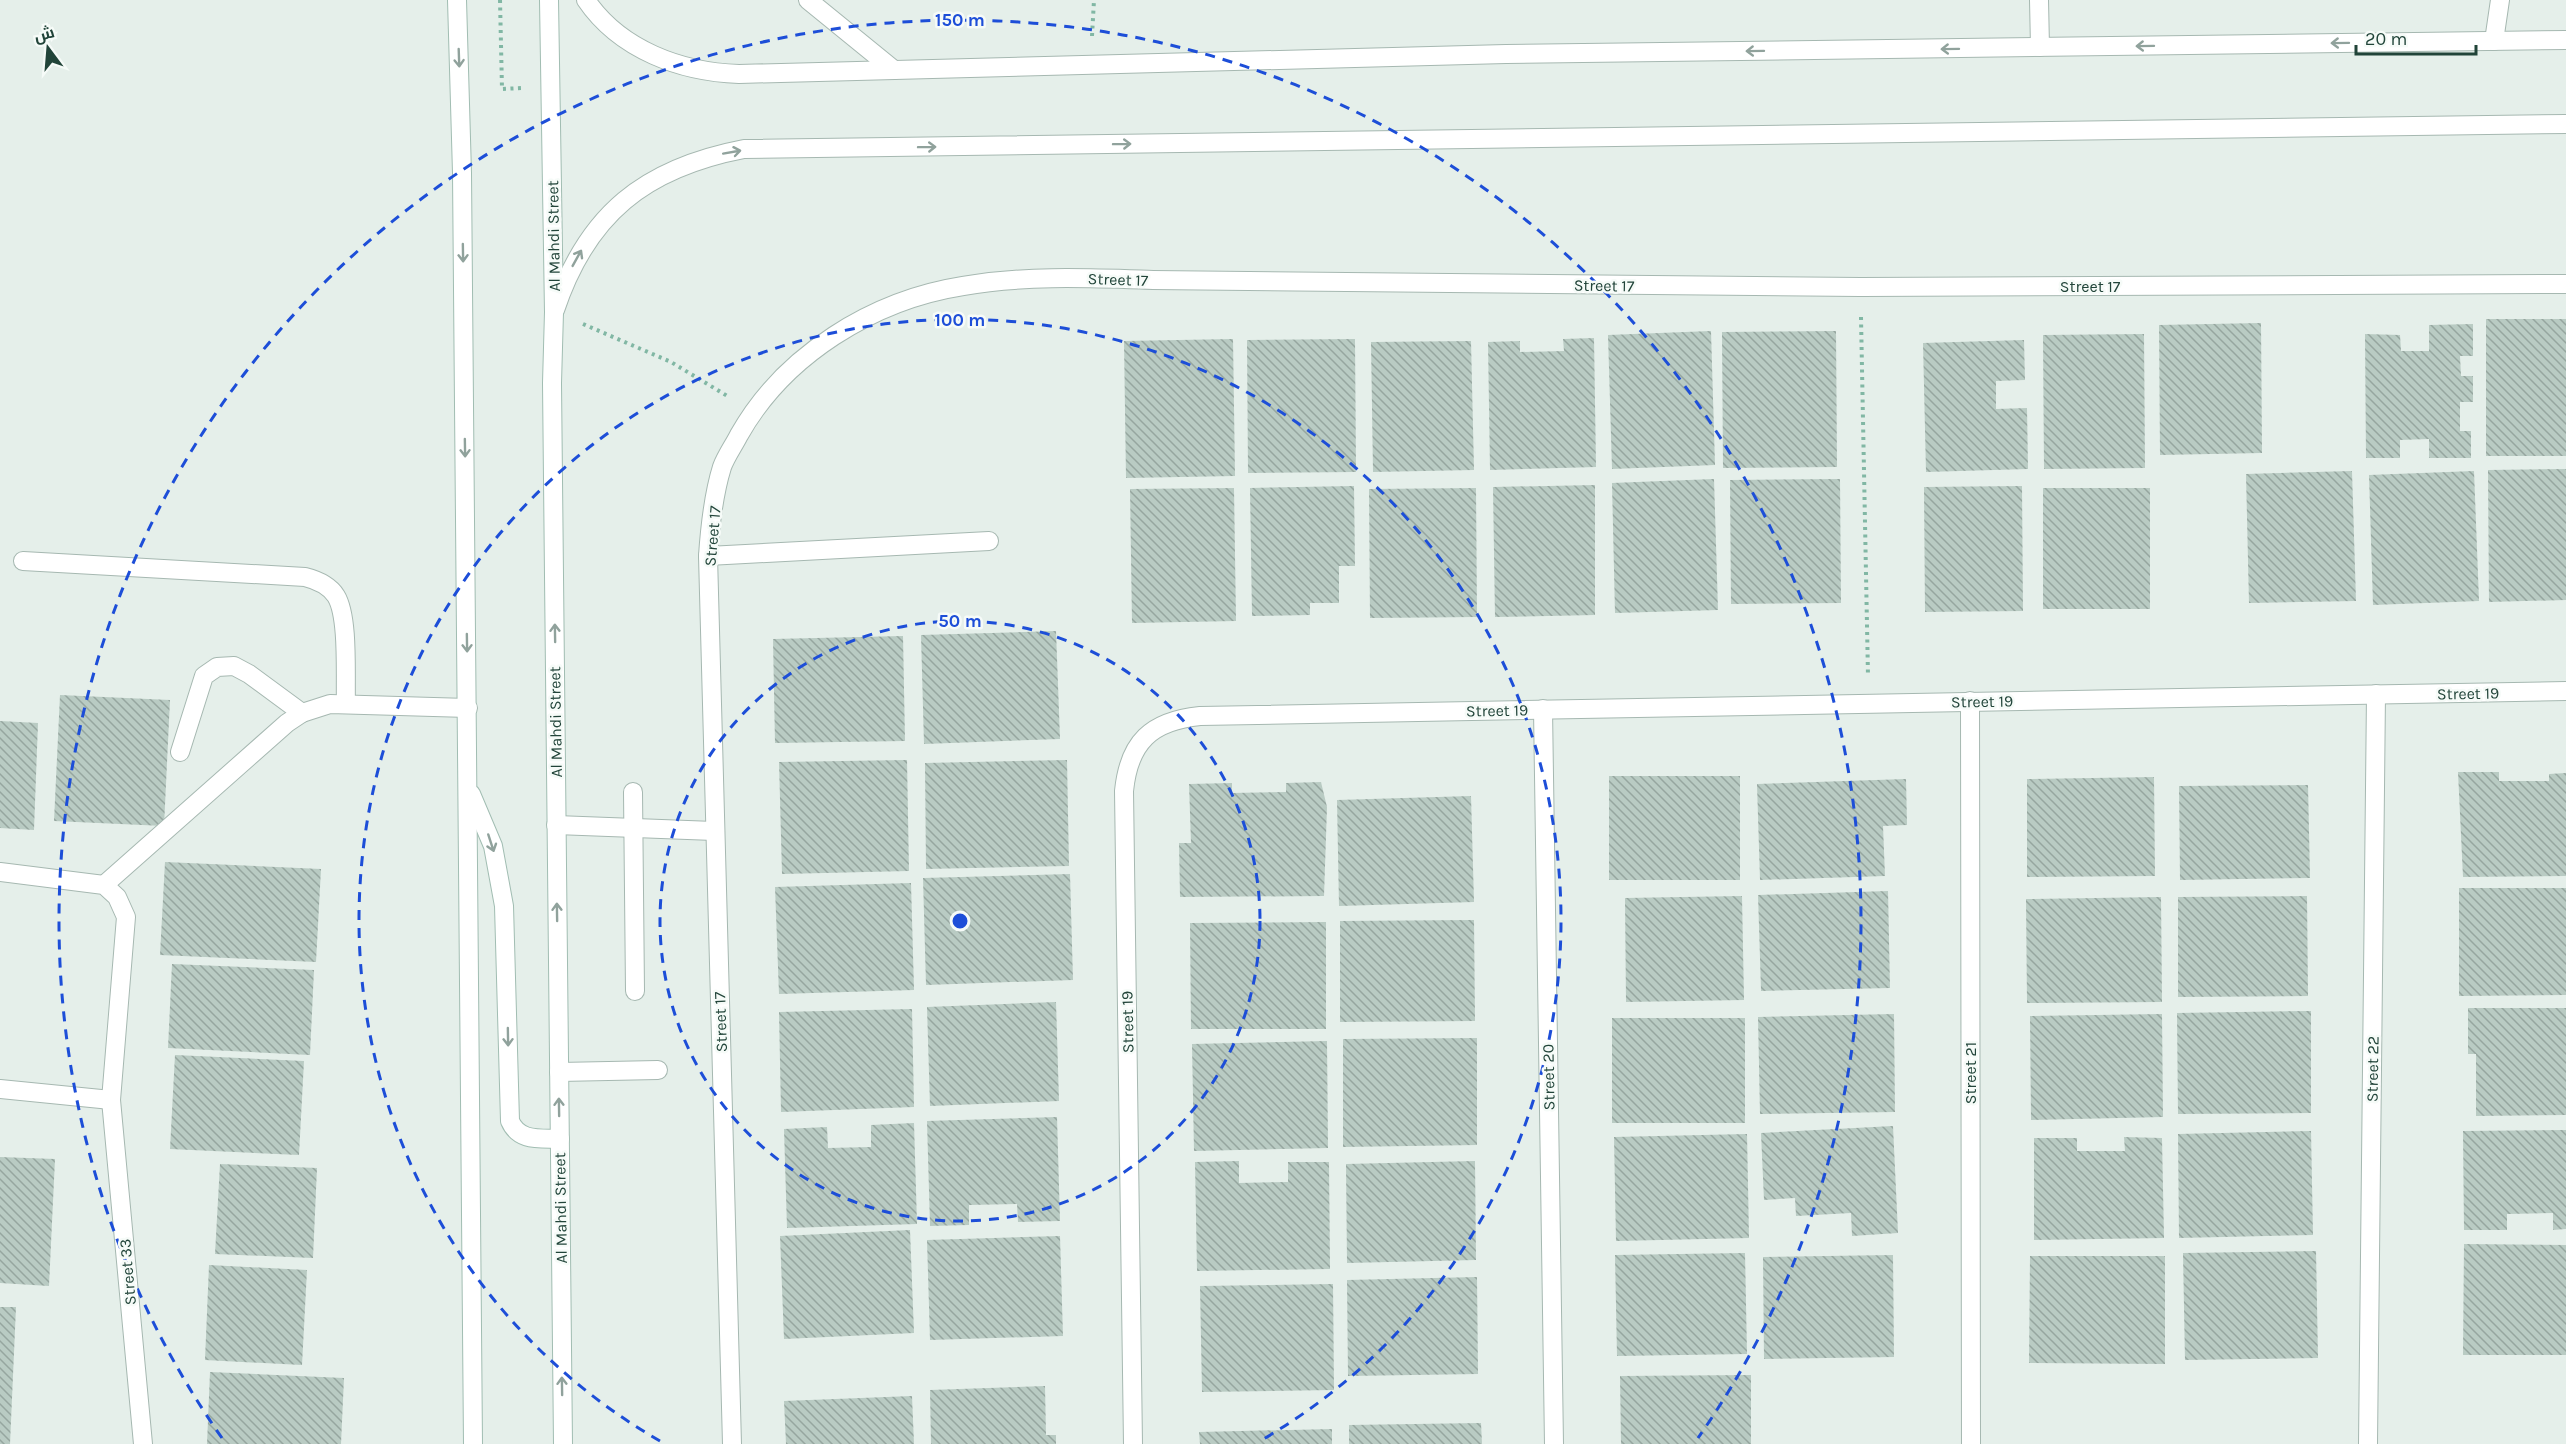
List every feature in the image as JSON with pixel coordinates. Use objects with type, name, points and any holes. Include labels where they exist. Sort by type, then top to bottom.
[{"type":"street","points":[[457,0],[462,173],[469,790],[473,1444]]},
{"type":"street","name":"Al Mahdi Street","points":[[549,0],[554,312],[552,383],[562,1444]]},
{"type":"street","points":[[586,0],[611,28],[635,46],[687,68],[713,73],[739,74],[1506,54],[2566,40]]},
{"type":"street","points":[[808,0],[894,70]]},
{"type":"street","points":[[2039,0],[2040,47]]},
{"type":"street","points":[[2494,41],[2500,0]]},
{"type":"street","points":[[554,312],[564,283],[578,255],[596,229],[620,204],[647,183],[677,167],[710,156],[744,149],[2566,124]]},
{"type":"street","name":"Street 17","points":[[732,1444],[714,831],[708,556],[711,519],[723,465],[752,412],[790,368],[838,334],[897,302],[962,286],[1060,277],[1153,280],[1861,287],[2566,284]]},
{"type":"street","points":[[708,556],[989,541]]},
{"type":"street","points":[[23,561],[305,577],[317,580],[335,595],[341,606],[346,704]]},
{"type":"street","points":[[180,752],[204,676],[217,667],[234,666],[249,674],[302,713]]},
{"type":"street","name":"Street 19","points":[[1133,1444],[1124,791],[1127,768],[1137,746],[1154,729],[1177,718],[1200,716],[2566,691]]},
{"type":"street","name":"Street 22","points":[[2368,1444],[2376,694]]},
{"type":"street","name":"Street 21","points":[[1970,701],[1971,1444]]},
{"type":"street","points":[[0,872],[104,885],[287,723],[302,713],[330,704],[468,708]]},
{"type":"street","name":"Street 20","points":[[1543,709],[1554,1444]]},
{"type":"street","points":[[469,790],[493,846],[504,906],[510,1121],[519,1134],[526,1137],[560,1139]]},
{"type":"street","points":[[633,792],[635,991]]},
{"type":"street","points":[[556,825],[714,831]]},
{"type":"street","name":"Street 33","points":[[104,885],[117,897],[126,917],[111,1100],[143,1444]]},
{"type":"street","points":[[559,1072],[658,1070]]},
{"type":"street","points":[[0,1089],[111,1100]]},
{"type":"path","points":[[500,0],[502,88],[550,87]]},
{"type":"path","points":[[1861,287],[1869,703]]},
{"type":"path","points":[[554,312],[671,362],[752,412]]},
{"type":"building","points":[[2486,319],[2566,319],[2566,456],[2486,456]]},
{"type":"building","points":[[2261,323],[2262,453],[2160,455],[2159,325]]},
{"type":"building","points":[[2473,324],[2473,356],[2460,356],[2461,376],[2473,376],[2473,402],[2460,402],[2460,431],[2471,431],[2471,458],[2429,458],[2429,439],[2400,440],[2400,458],[2366,458],[2365,334],[2400,335],[2401,351],[2429,351],[2429,325]]},
{"type":"building","points":[[1711,331],[1715,465],[1612,469],[1608,335]]},
{"type":"building","points":[[1836,331],[1837,467],[1723,468],[1722,332]]},
{"type":"building","points":[[2144,334],[2145,468],[2044,469],[2043,335]]},
{"type":"building","points":[[1594,338],[1596,467],[1490,470],[1488,342],[1520,341],[1520,352],[1564,351],[1563,339]]},
{"type":"building","points":[[1233,339],[1235,476],[1126,478],[1124,341]]},
{"type":"building","points":[[1355,339],[1356,472],[1248,473],[1247,340]]},
{"type":"building","points":[[2024,340],[2025,380],[1996,381],[1996,409],[2027,408],[2028,469],[1926,472],[1923,343]]},
{"type":"building","points":[[1471,341],[1474,470],[1373,472],[1371,342]]},
{"type":"building","points":[[2566,469],[2566,600],[2489,602],[2488,470]]},
{"type":"building","points":[[2352,471],[2356,601],[2249,603],[2246,474]]},
{"type":"building","points":[[2474,471],[2479,601],[2373,605],[2369,475]]},
{"type":"building","points":[[1714,479],[1718,610],[1615,613],[1612,483]]},
{"type":"building","points":[[1840,479],[1841,603],[1731,604],[1730,480]]},
{"type":"building","points":[[1595,485],[1595,615],[1495,617],[1493,487]]},
{"type":"building","points":[[1354,486],[1355,566],[1339,566],[1339,603],[1310,603],[1310,615],[1252,616],[1250,488]]},
{"type":"building","points":[[2022,486],[2023,611],[1925,612],[1924,487]]},
{"type":"building","points":[[1234,488],[1236,621],[1132,623],[1130,489]]},
{"type":"building","points":[[1476,488],[1477,617],[1370,618],[1369,489]]},
{"type":"building","points":[[2043,488],[2150,488],[2150,609],[2043,609]]},
{"type":"building","points":[[1056,631],[1060,739],[924,744],[921,635]]},
{"type":"building","points":[[903,636],[905,741],[775,743],[773,639]]},
{"type":"building","points":[[60,695],[170,700],[164,826],[54,821]]},
{"type":"building","points":[[0,721],[38,723],[34,830],[0,828]]},
{"type":"building","points":[[907,760],[909,871],[782,874],[779,762]]},
{"type":"building","points":[[1067,760],[1069,866],[926,869],[925,763]]},
{"type":"building","points":[[2458,772],[2499,772],[2499,781],[2549,781],[2549,774],[2566,773],[2566,876],[2463,877]]},
{"type":"building","points":[[1609,776],[1740,776],[1740,880],[1609,880]]},
{"type":"building","points":[[2154,777],[2155,876],[2027,877],[2027,779]]},
{"type":"building","points":[[1906,779],[1907,825],[1883,826],[1885,876],[1760,880],[1757,784]]},
{"type":"building","points":[[1321,782],[1327,807],[1324,896],[1180,897],[1179,843],[1191,843],[1189,784],[1232,783],[1232,793],[1286,792],[1286,783]]},
{"type":"building","points":[[2308,785],[2310,878],[2180,880],[2179,786]]},
{"type":"building","points":[[1471,796],[1474,902],[1339,906],[1337,800]]},
{"type":"building","points":[[165,862],[321,869],[316,962],[160,955]]},
{"type":"building","points":[[1070,874],[1073,980],[926,985],[923,878]]},
{"type":"building","points":[[911,883],[914,990],[779,994],[775,887]]},
{"type":"building","points":[[2459,888],[2566,888],[2566,995],[2459,996]]},
{"type":"building","points":[[1888,891],[1890,988],[1761,991],[1758,895]]},
{"type":"building","points":[[1742,896],[1744,1000],[1626,1002],[1625,898]]},
{"type":"building","points":[[2307,896],[2308,996],[2178,997],[2178,897]]},
{"type":"building","points":[[2161,897],[2162,1002],[2027,1003],[2026,899]]},
{"type":"building","points":[[1474,920],[1475,1021],[1340,1022],[1340,921]]},
{"type":"building","points":[[1326,922],[1326,1029],[1191,1029],[1190,923]]},
{"type":"building","points":[[172,964],[314,970],[310,1055],[168,1048]]},
{"type":"building","points":[[1056,1002],[1059,1101],[930,1106],[927,1007]]},
{"type":"building","points":[[2468,1008],[2566,1008],[2566,1115],[2476,1116],[2476,1054],[2468,1054]]},
{"type":"building","points":[[912,1009],[914,1107],[781,1112],[779,1012]]},
{"type":"building","points":[[2311,1011],[2311,1113],[2178,1114],[2177,1013]]},
{"type":"building","points":[[1894,1014],[1895,1112],[1760,1114],[1758,1017]]},
{"type":"building","points":[[2162,1014],[2163,1117],[2031,1120],[2030,1016]]},
{"type":"building","points":[[1612,1018],[1745,1018],[1745,1123],[1612,1123]]},
{"type":"building","points":[[1477,1038],[1477,1145],[1343,1147],[1343,1039]]},
{"type":"building","points":[[1327,1041],[1328,1148],[1194,1151],[1192,1044]]},
{"type":"building","points":[[175,1055],[304,1061],[299,1155],[170,1149]]},
{"type":"building","points":[[1057,1117],[1060,1221],[1018,1222],[1017,1204],[969,1205],[969,1225],[930,1226],[927,1121]]},
{"type":"building","points":[[914,1123],[917,1224],[787,1228],[784,1129],[827,1127],[828,1148],[871,1147],[871,1125]]},
{"type":"building","points":[[1893,1126],[1898,1233],[1852,1236],[1851,1213],[1796,1216],[1795,1198],[1764,1200],[1761,1133]]},
{"type":"building","points":[[2566,1130],[2566,1229],[2553,1230],[2553,1213],[2507,1214],[2507,1230],[2464,1230],[2463,1131]]},
{"type":"building","points":[[2311,1131],[2313,1235],[2179,1238],[2178,1134]]},
{"type":"building","points":[[1747,1134],[1749,1238],[1616,1241],[1614,1137]]},
{"type":"building","points":[[2124,1137],[2162,1138],[2164,1238],[2034,1240],[2034,1138],[2077,1138],[2077,1151],[2125,1151]]},
{"type":"building","points":[[0,1157],[55,1159],[49,1286],[0,1283]]},
{"type":"building","points":[[1239,1161],[1239,1183],[1288,1182],[1288,1162],[1329,1162],[1330,1269],[1197,1271],[1195,1162]]},
{"type":"building","points":[[1475,1161],[1476,1260],[1347,1263],[1346,1164]]},
{"type":"building","points":[[220,1164],[317,1168],[313,1258],[215,1254]]},
{"type":"building","points":[[910,1230],[914,1333],[784,1339],[780,1236]]},
{"type":"building","points":[[1060,1236],[1063,1336],[930,1340],[927,1240]]},
{"type":"building","points":[[2464,1244],[2566,1245],[2566,1355],[2463,1355]]},
{"type":"building","points":[[2316,1251],[2318,1358],[2185,1360],[2183,1253]]},
{"type":"building","points":[[1745,1253],[1747,1354],[1617,1356],[1615,1255]]},
{"type":"building","points":[[1893,1255],[1894,1357],[1764,1359],[1763,1257]]},
{"type":"building","points":[[2030,1256],[2165,1256],[2165,1364],[2029,1363]]},
{"type":"building","points":[[209,1265],[307,1270],[302,1365],[205,1360]]},
{"type":"building","points":[[1477,1277],[1478,1374],[1348,1376],[1347,1280]]},
{"type":"building","points":[[1333,1284],[1334,1390],[1202,1392],[1200,1286]]},
{"type":"building","points":[[0,1307],[16,1307],[10,1444],[0,1444]]},
{"type":"building","points":[[210,1372],[344,1378],[341,1444],[207,1444]]},
{"type":"building","points":[[1751,1375],[1751,1444],[1621,1444],[1620,1376]]},
{"type":"building","points":[[1045,1386],[1046,1435],[1056,1435],[1056,1444],[931,1444],[930,1390]]},
{"type":"building","points":[[912,1396],[914,1444],[786,1444],[784,1401]]},
{"type":"building","points":[[1481,1423],[1482,1444],[1349,1444],[1349,1425]]},
{"type":"building","points":[[1332,1429],[1332,1444],[1200,1444],[1199,1432]]}]
